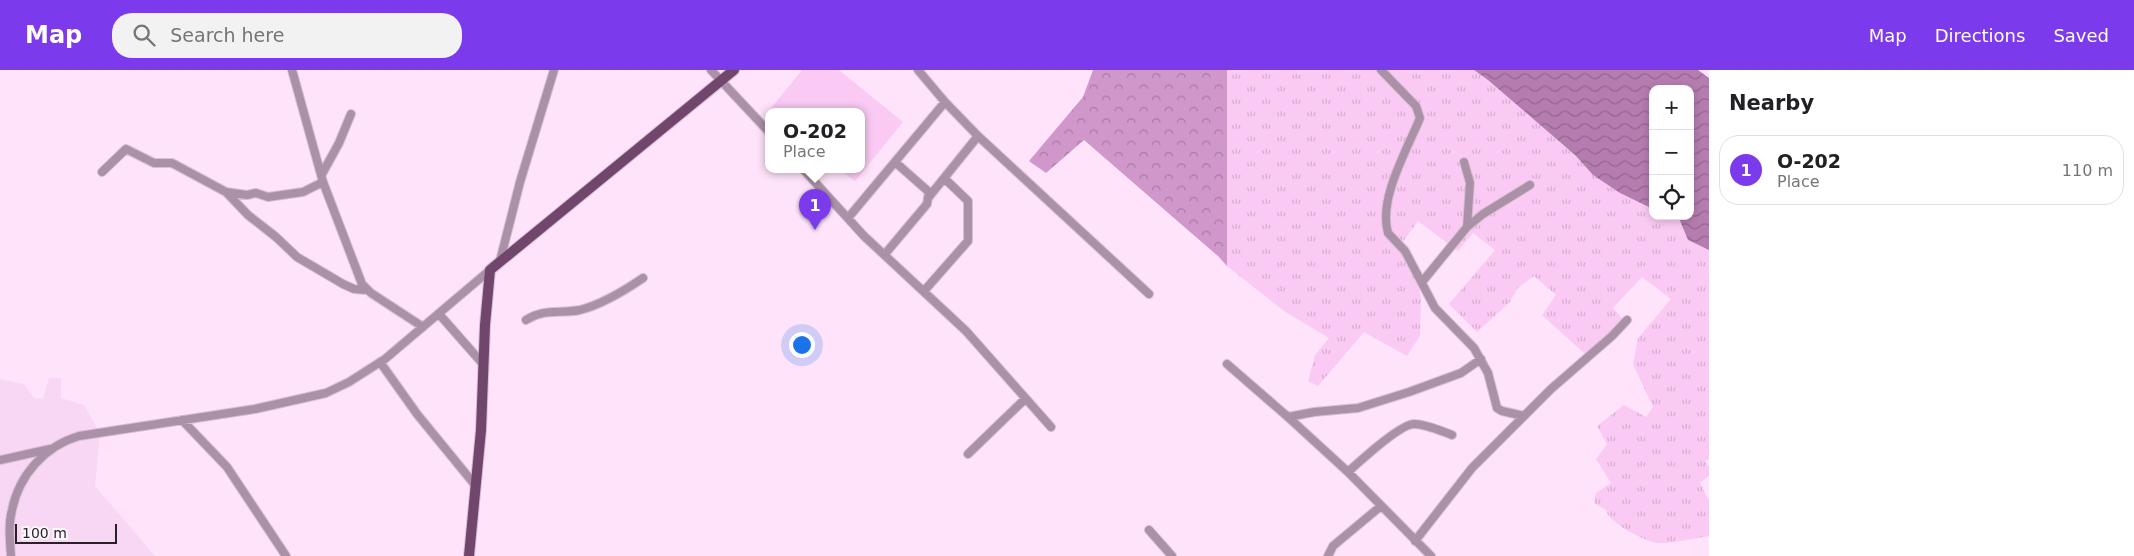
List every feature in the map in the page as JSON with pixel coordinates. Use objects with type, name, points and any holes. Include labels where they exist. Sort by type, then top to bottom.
[{"type":"main road","points":[[469,556],[480,430],[490,270],[734,70]]},
{"type":"street","points":[[292,70],[323,178],[345,244],[362,284],[367,290],[423,326]]},
{"type":"street","points":[[500,261],[520,182],[554,70]]},
{"type":"street","points":[[711,70],[765,128]]},
{"type":"street","points":[[918,70],[945,102],[978,136],[1149,294]]},
{"type":"street","points":[[1380,70],[1420,111],[1420,118],[1390,189],[1387,203],[1387,228],[1391,238],[1405,251],[1435,308],[1471,344],[1481,359],[1488,373],[1497,408],[1524,416]]},
{"type":"street","points":[[848,218],[945,102]]},
{"type":"street","points":[[226,192],[247,195],[256,193],[268,197],[303,192],[323,178],[351,114]]},
{"type":"street","points":[[928,198],[978,136]]},
{"type":"street","points":[[102,172],[124,150],[129,149],[154,163],[172,163],[226,192],[248,215],[276,236],[297,257],[343,284],[354,289],[367,290]]},
{"type":"street","points":[[884,254],[927,204],[929,192],[896,162]]},
{"type":"street","points":[[1464,162],[1470,183],[1467,227]]},
{"type":"street","points":[[807,173],[864,236],[966,331],[1051,427]]},
{"type":"street","points":[[924,291],[968,241],[968,201],[944,178]]},
{"type":"street","points":[[1422,282],[1467,227],[1483,214],[1530,185]]},
{"type":"street","points":[[11,556],[10,521],[14,501],[26,474],[34,464],[54,448],[78,436],[255,409],[320,395],[349,382],[380,362],[490,270]]},
{"type":"street","points":[[526,320],[538,313],[580,310],[619,294],[643,278]]},
{"type":"street","points":[[439,314],[483,364]]},
{"type":"street","points":[[1415,541],[1472,468],[1524,416],[1627,320]]},
{"type":"street","points":[[1288,417],[1314,412],[1353,409],[1461,374],[1481,359]]},
{"type":"street","points":[[380,362],[417,414],[475,485]]},
{"type":"street","points":[[1227,364],[1348,472],[1431,556]]},
{"type":"street","points":[[968,454],[1025,399]]},
{"type":"street","points":[[182,420],[227,467],[286,556]]},
{"type":"street","points":[[1348,472],[1376,448],[1409,425],[1416,424],[1452,435]]},
{"type":"street","points":[[0,460],[54,448]]},
{"type":"street","points":[[1328,556],[1333,546],[1381,506]]},
{"type":"street","points":[[1150,530],[1172,556]]},
{"type":"shaded area","points":[[49,378],[61,378],[61,398],[84,405],[100,433],[95,486],[155,556],[0,556],[0,379],[24,384],[35,399],[43,398]]},
{"type":"green space","points":[[802,70],[839,70],[903,122],[865,169],[865,108],[771,108]]},
{"type":"green space","points":[[1093,70],[1227,70],[1227,266],[1084,140],[1046,173],[1029,161],[1083,97]]},
{"type":"green space","points":[[1227,70],[1474,70],[1575,155],[1593,175],[1620,193],[1649,206],[1649,220],[1680,220],[1688,240],[1709,250],[1709,459],[1705,461],[1709,467],[1709,476],[1700,483],[1709,501],[1709,536],[1668,543],[1651,542],[1620,526],[1606,510],[1594,503],[1596,493],[1611,483],[1596,459],[1607,444],[1597,426],[1624,405],[1646,417],[1653,407],[1633,364],[1638,338],[1671,299],[1642,277],[1613,308],[1622,318],[1610,336],[1585,354],[1542,315],[1556,295],[1534,276],[1518,288],[1509,303],[1477,332],[1449,304],[1495,250],[1473,233],[1458,251],[1418,221],[1398,248],[1416,276],[1421,298],[1420,336],[1407,356],[1364,332],[1318,386],[1308,381],[1315,355],[1329,338],[1284,311],[1227,266]]},
{"type":"green space","points":[[844,173],[862,173],[855,181]]},
{"type":"water","points":[[1474,70],[1698,70],[1709,78],[1709,250],[1688,240],[1680,220],[1694,220],[1694,85],[1649,85],[1649,207],[1620,193],[1593,175],[1575,155]]},
{"type":"place","name":"O-202","points":[[815,230]]}]
